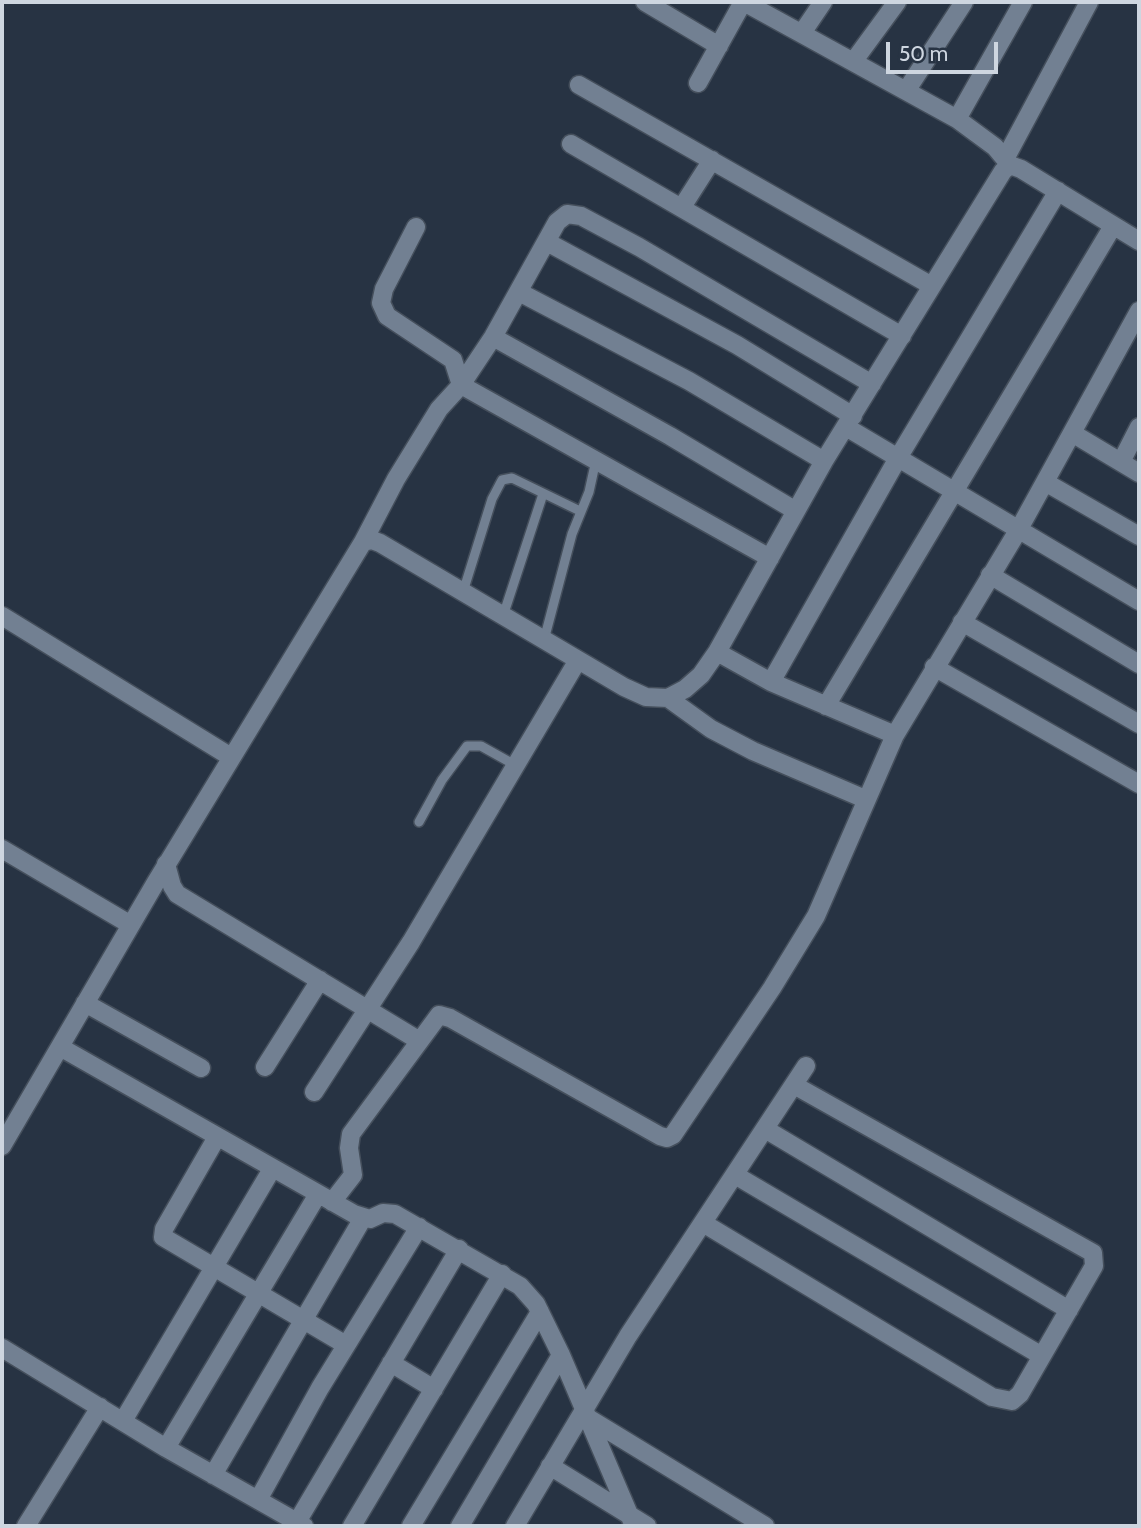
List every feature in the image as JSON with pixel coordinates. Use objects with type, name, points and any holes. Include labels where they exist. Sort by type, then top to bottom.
[{"type":"street","points":[[645,2],[719,46]]},
{"type":"street","points":[[698,83],[744,2],[957,119],[978,133],[1008,162],[1139,241]]},
{"type":"street","points":[[802,33],[823,2]]},
{"type":"street","points":[[853,62],[897,2]]},
{"type":"street","points":[[906,91],[964,2]]},
{"type":"street","points":[[957,119],[1023,2]]},
{"type":"street","points":[[668,698],[694,682],[717,652],[824,461],[1008,162],[1089,2]]},
{"type":"street","points":[[579,85],[932,286]]},
{"type":"street","points":[[570,144],[902,336]]},
{"type":"street","points":[[682,207],[712,160]]},
{"type":"street","points":[[771,682],[898,458],[1058,191]]},
{"type":"street","points":[[2,1146],[166,864],[363,542],[396,479],[439,409],[461,385],[493,337],[562,217],[573,213],[581,216],[661,259],[872,384]]},
{"type":"street","points":[[826,706],[1113,226]]},
{"type":"street","points":[[416,227],[384,289],[381,303],[383,311],[395,323],[453,360],[461,385],[770,558]]},
{"type":"street","points":[[547,242],[737,345],[849,421],[898,458],[1139,601]]},
{"type":"street","points":[[519,292],[689,381],[824,461]]},
{"type":"street","points":[[166,1448],[259,1293],[325,1198],[353,1175],[349,1148],[351,1134],[384,1093],[433,1019],[444,1015],[667,1138],[681,1125],[809,928],[895,734],[1018,529],[1139,311]]},
{"type":"street","points":[[493,337],[670,436],[796,511]]},
{"type":"street","points":[[1121,462],[1139,427]]},
{"type":"street","points":[[1072,433],[1139,472]]},
{"type":"street","points":[[1045,482],[1139,536]]},
{"type":"street","points":[[363,542],[372,540],[380,543],[646,697],[668,698],[711,729],[753,751],[865,799]]},
{"type":"street","points":[[990,575],[1139,664]]},
{"type":"street","points":[[2,616],[231,757]]},
{"type":"street","points":[[962,622],[1139,724]]},
{"type":"street","points":[[717,652],[771,682],[895,734]]},
{"type":"street","points":[[314,1092],[411,942],[578,660]]},
{"type":"street","points":[[934,667],[1139,784]]},
{"type":"street","points":[[2,849],[131,925]]},
{"type":"street","points":[[166,864],[177,894],[418,1040]]},
{"type":"street","points":[[265,1067],[320,980]]},
{"type":"street","points":[[85,1003],[201,1068]]},
{"type":"street","points":[[60,1047],[363,1218],[370,1219],[391,1212],[502,1274],[526,1291],[540,1312],[561,1355],[632,1521]]},
{"type":"street","points":[[523,1523],[550,1466],[586,1413],[703,1223],[807,1066]]},
{"type":"street","points":[[703,1223],[992,1397],[1012,1401],[1020,1394],[1094,1266],[1093,1253],[794,1085]]},
{"type":"street","points":[[765,1129],[1069,1310]]},
{"type":"street","points":[[217,1137],[163,1234],[168,1242],[346,1345]]},
{"type":"street","points":[[123,1421],[272,1169]]},
{"type":"street","points":[[735,1175],[1042,1356]]},
{"type":"street","points":[[213,1475],[363,1218]]},
{"type":"street","points":[[258,1500],[346,1345],[419,1227]]},
{"type":"street","points":[[2,1348],[166,1448],[301,1524],[391,1363],[459,1250]]},
{"type":"street","points":[[352,1526],[502,1274]]},
{"type":"street","points":[[411,1526],[540,1312]]},
{"type":"street","points":[[460,1526],[561,1355]]},
{"type":"street","points":[[391,1363],[434,1389]]},
{"type":"street","points":[[26,1526],[100,1407]]},
{"type":"street","points":[[586,1413],[765,1526]]},
{"type":"street","points":[[550,1466],[632,1521],[647,1526]]},
{"type":"lane","points":[[544,640],[580,511],[589,492],[596,459]]},
{"type":"lane","points":[[463,592],[492,499],[502,480],[512,478],[580,511]]},
{"type":"lane","points":[[503,616],[543,494]]},
{"type":"lane","points":[[419,822],[442,780],[467,746],[481,746],[515,765]]}]
